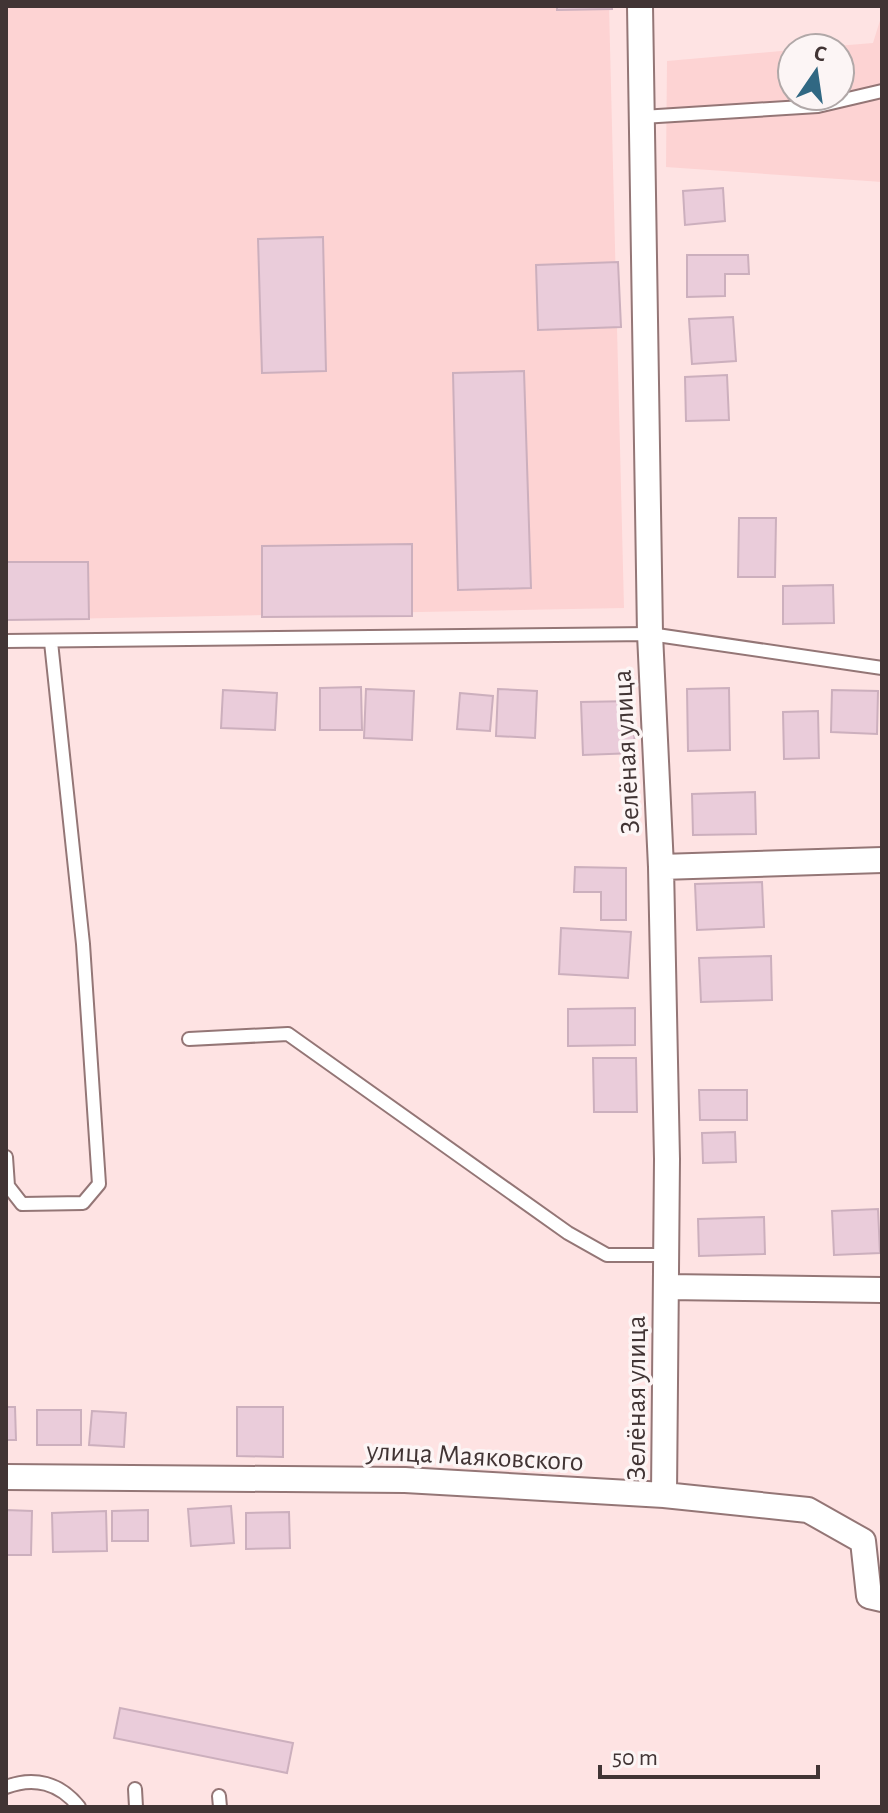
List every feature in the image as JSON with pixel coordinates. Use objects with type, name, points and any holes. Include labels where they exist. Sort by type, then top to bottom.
[{"type":"street","name":"Зелёная улица","points":[[640,6],[650,634],[661,867],[666,1255],[664,1495]]},
{"type":"street","points":[[661,867],[882,860]]},
{"type":"street","points":[[666,1287],[882,1290]]},
{"type":"street","name":"улица Маяковского","points":[[6,1477],[405,1480],[664,1495],[808,1510],[863,1541],[869,1596],[882,1599]]},
{"type":"lane","points":[[642,117],[818,106],[882,91]]},
{"type":"lane","points":[[6,641],[650,634],[882,668]]},
{"type":"lane","points":[[6,1157],[8,1186],[22,1204],[83,1203],[99,1184],[83,944],[51,642]]},
{"type":"lane","points":[[189,1039],[288,1034],[568,1233],[607,1255],[666,1255]]},
{"type":"lane","points":[[6,1787],[37,1781],[53,1785],[79,1807]]},
{"type":"lane","points":[[135,1789],[136,1807]]},
{"type":"shaded area","points":[[6,6],[609,6],[624,608],[6,620]]},
{"type":"shaded area","points":[[882,14],[882,182],[666,167],[667,61],[776,51],[776,112],[856,112],[856,44],[873,43]]},
{"type":"building","points":[[557,6],[612,6],[612,9],[557,10]]},
{"type":"building","points":[[723,188],[725,221],[685,225],[683,191]]},
{"type":"building","points":[[323,237],[326,371],[262,373],[258,239]]},
{"type":"building","points":[[687,255],[748,255],[749,274],[725,274],[725,296],[687,297]]},
{"type":"building","points":[[618,262],[621,327],[538,330],[536,265]]},
{"type":"building","points":[[733,317],[736,361],[692,364],[689,319]]},
{"type":"building","points":[[524,371],[531,588],[458,590],[453,373]]},
{"type":"building","points":[[727,375],[729,420],[686,421],[685,377]]},
{"type":"building","points":[[739,518],[776,518],[775,577],[738,577]]},
{"type":"building","points":[[412,544],[412,616],[262,617],[262,546]]},
{"type":"building","points":[[6,562],[88,562],[89,619],[6,620]]},
{"type":"building","points":[[833,585],[834,623],[783,624],[783,586]]},
{"type":"building","points":[[361,687],[362,730],[320,730],[320,688]]},
{"type":"building","points":[[729,688],[730,750],[688,751],[687,689]]},
{"type":"building","points":[[366,689],[414,691],[412,740],[364,738]]},
{"type":"building","points":[[498,689],[537,691],[535,738],[496,736]]},
{"type":"building","points":[[223,690],[277,693],[275,730],[221,728]]},
{"type":"building","points":[[832,690],[878,691],[877,734],[831,732]]},
{"type":"building","points":[[460,693],[493,696],[490,731],[457,729]]},
{"type":"building","points":[[633,701],[635,753],[583,755],[581,702]]},
{"type":"building","points":[[818,711],[819,758],[784,759],[783,712]]},
{"type":"building","points":[[755,792],[756,834],[693,835],[692,794]]},
{"type":"building","points":[[575,867],[626,868],[626,920],[601,920],[601,892],[574,892]]},
{"type":"building","points":[[762,882],[764,927],[697,930],[695,884]]},
{"type":"building","points":[[561,928],[631,932],[628,978],[559,974]]},
{"type":"building","points":[[771,956],[772,1000],[701,1002],[699,958]]},
{"type":"building","points":[[635,1008],[635,1045],[568,1046],[568,1009]]},
{"type":"building","points":[[593,1058],[636,1058],[637,1112],[594,1112]]},
{"type":"building","points":[[699,1090],[747,1090],[747,1120],[700,1120]]},
{"type":"building","points":[[735,1132],[736,1162],[703,1163],[702,1133]]},
{"type":"building","points":[[878,1209],[880,1253],[834,1255],[832,1211]]},
{"type":"building","points":[[764,1217],[765,1254],[699,1256],[698,1219]]},
{"type":"building","points":[[6,1407],[15,1407],[16,1440],[6,1440]]},
{"type":"building","points":[[237,1407],[283,1407],[283,1457],[237,1456]]},
{"type":"building","points":[[37,1410],[81,1410],[81,1445],[37,1445]]},
{"type":"building","points":[[92,1411],[126,1413],[124,1447],[89,1445]]},
{"type":"building","points":[[231,1506],[234,1543],[191,1546],[188,1509]]},
{"type":"building","points":[[6,1510],[32,1511],[31,1555],[6,1555]]},
{"type":"building","points":[[148,1510],[148,1541],[112,1541],[112,1511]]},
{"type":"building","points":[[106,1511],[107,1551],[53,1552],[52,1513]]},
{"type":"building","points":[[289,1512],[290,1548],[246,1549],[246,1513]]},
{"type":"building","points":[[120,1708],[293,1743],[287,1773],[114,1738]]}]
